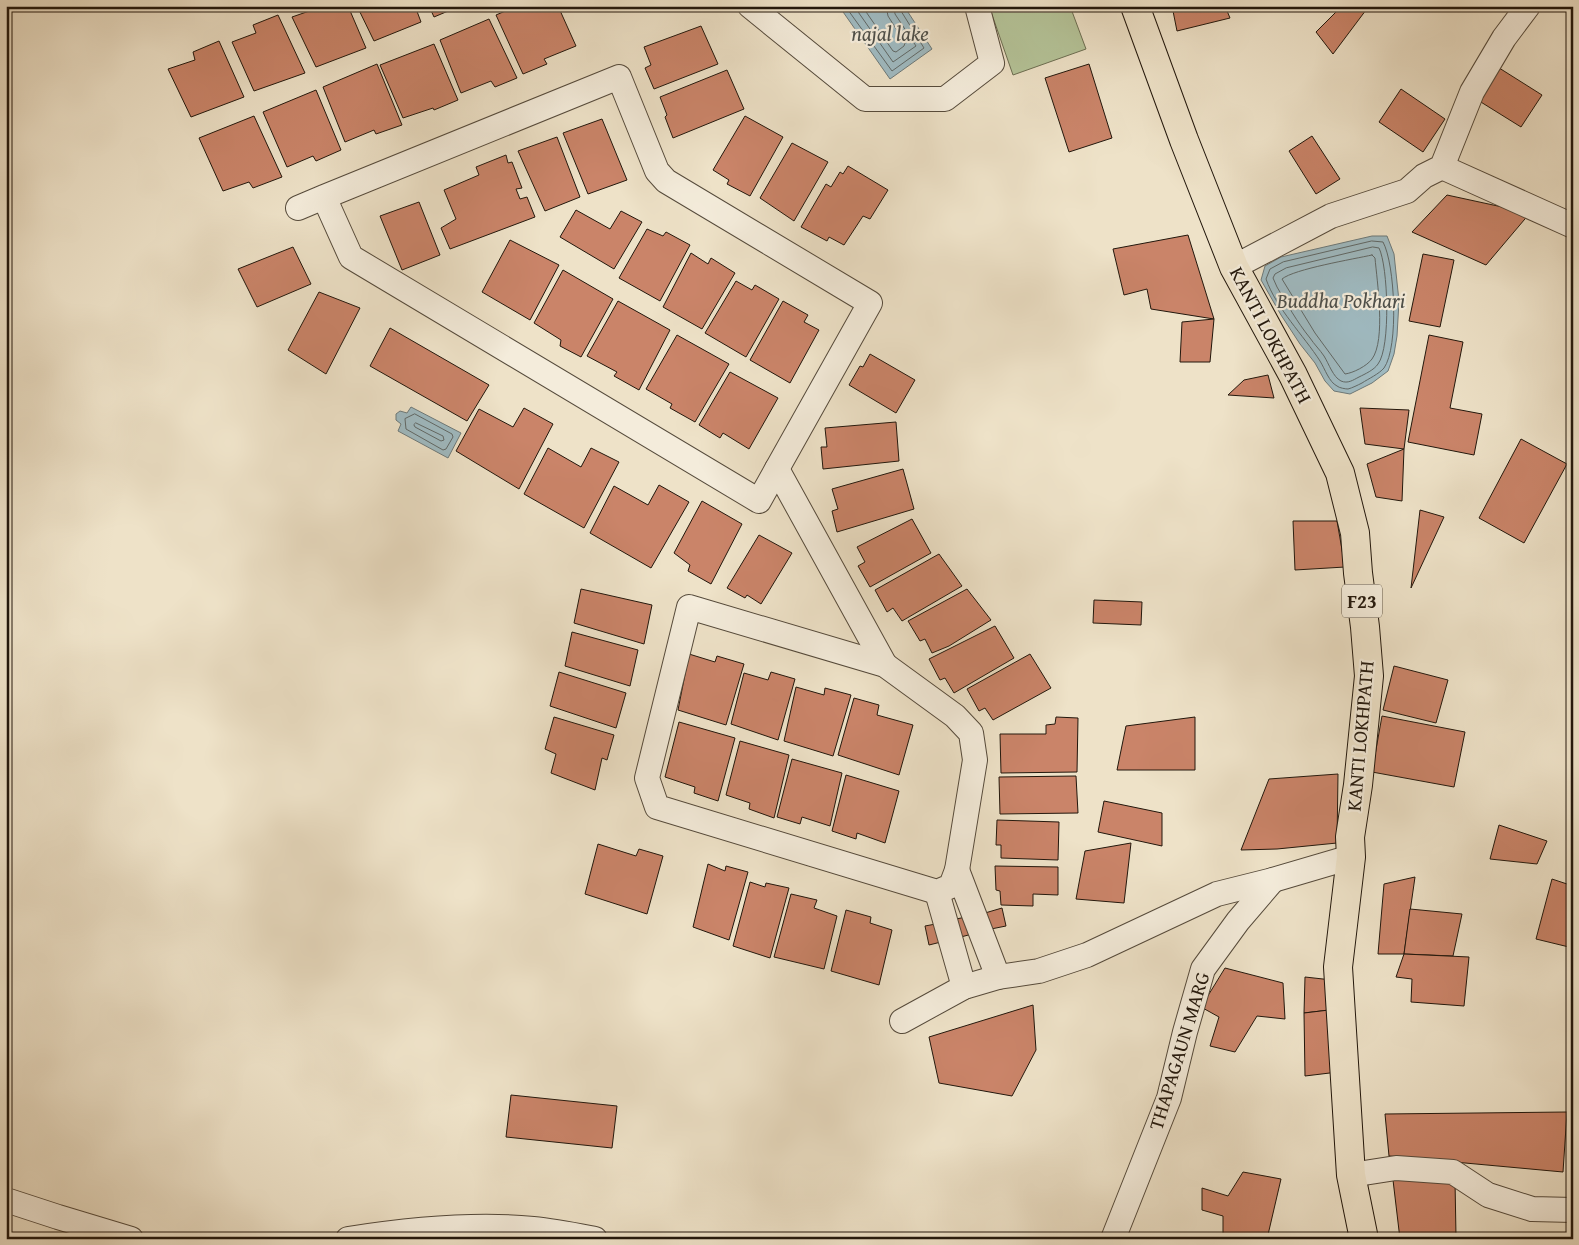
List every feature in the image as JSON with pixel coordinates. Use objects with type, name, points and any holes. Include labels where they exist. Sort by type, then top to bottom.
[{"type":"main road","name":"KANTI LOKHPATH","points":[[1135,6],[1184,140],[1234,267],[1293,375],[1340,473],[1355,533],[1369,676],[1358,785],[1350,837],[1351,857],[1338,967],[1351,1176],[1364,1239]]},
{"type":"street","points":[[750,6],[865,98],[945,100],[992,63],[978,6]]},
{"type":"street","points":[[1234,267],[1331,216],[1407,192],[1424,176],[1442,167],[1472,92],[1504,38],[1528,6]]},
{"type":"street","points":[[298,208],[324,197],[619,77],[657,171],[666,181],[870,303],[759,500],[351,257],[324,197]]},
{"type":"street","points":[[1442,167],[1573,226]]},
{"type":"street","points":[[777,469],[886,665]]},
{"type":"street","points":[[689,607],[886,665],[955,716],[971,733],[975,760],[957,870],[951,886],[937,892],[656,807],[647,778],[689,607]]},
{"type":"street","points":[[902,1021],[964,987],[998,977],[1039,971],[1087,954],[1217,894],[1351,857]]},
{"type":"street","points":[[957,870],[998,977]]},
{"type":"street","name":"THAPAGAUN MARG","points":[[1113,1239],[1169,1098],[1203,969],[1238,921],[1273,880]]},
{"type":"street","points":[[937,892],[964,987]]},
{"type":"street","points":[[1351,1176],[1396,1168],[1453,1172],[1488,1195],[1532,1209],[1573,1210]]},
{"type":"street","points":[[6,1200],[130,1239]]},
{"type":"street","points":[[348,1239],[435,1229],[477,1228],[532,1229],[594,1239]]},
{"type":"green space","points":[[989,6],[1070,6],[1086,49],[1013,75]]},
{"type":"water","name":"najal lake","points":[[846,6],[904,6],[932,49],[890,79],[841,9]]},
{"type":"water","name":"Buddha Pokhari","points":[[1372,236],[1387,236],[1394,254],[1399,301],[1394,354],[1388,371],[1372,383],[1350,394],[1334,391],[1300,344],[1261,280],[1265,266],[1281,257]]},
{"type":"water","points":[[411,407],[461,433],[448,458],[398,431],[401,424],[396,420],[396,414],[400,411],[407,413]]},
{"type":"building","points":[[318,6],[348,6],[366,48],[316,67],[292,17],[318,8]]},
{"type":"building","points":[[357,6],[415,6],[421,22],[374,41]]},
{"type":"building","points":[[429,6],[460,6],[434,17]]},
{"type":"building","points":[[517,6],[558,6],[576,46],[544,59],[547,64],[523,74],[496,15]]},
{"type":"building","points":[[1172,6],[1225,6],[1230,18],[1177,31]]},
{"type":"building","points":[[1342,6],[1369,6],[1333,54],[1316,32]]},
{"type":"building","points":[[278,15],[305,73],[254,91],[232,42],[256,33],[253,25]]},
{"type":"building","points":[[489,19],[517,78],[495,87],[491,81],[461,93],[440,40]]},
{"type":"building","points":[[701,26],[718,64],[654,89],[645,68],[651,65],[644,47]]},
{"type":"building","points":[[219,41],[244,97],[191,117],[168,69],[195,60],[193,52]]},
{"type":"building","points":[[434,44],[458,100],[434,110],[433,108],[403,118],[380,65]]},
{"type":"building","points":[[377,64],[402,125],[376,134],[374,130],[345,142],[323,87]]},
{"type":"building","points":[[1089,64],[1112,138],[1069,152],[1045,78]]},
{"type":"building","points":[[1496,66],[1542,95],[1521,127],[1476,99]]},
{"type":"building","points":[[727,70],[744,109],[673,138],[660,97]]},
{"type":"building","points":[[1401,89],[1445,119],[1423,152],[1379,122]]},
{"type":"building","points":[[316,90],[341,150],[316,161],[313,156],[287,167],[263,112]]},
{"type":"building","points":[[254,116],[282,177],[253,188],[249,182],[223,191],[199,138]]},
{"type":"building","points":[[745,116],[783,137],[750,196],[727,184],[729,180],[713,170]]},
{"type":"building","points":[[602,119],[627,180],[588,194],[563,133]]},
{"type":"building","points":[[1312,136],[1340,179],[1316,194],[1289,151]]},
{"type":"building","points":[[557,137],[580,197],[545,211],[518,151]]},
{"type":"building","points":[[792,143],[828,162],[794,221],[760,198]]},
{"type":"building","points":[[506,155],[508,163],[512,162],[522,188],[516,189],[520,199],[527,197],[535,217],[450,249],[441,228],[456,219],[444,190],[479,175],[476,167]]},
{"type":"building","points":[[848,166],[888,190],[870,219],[863,216],[844,245],[829,237],[827,241],[801,227],[826,184],[831,187],[840,172],[843,174]]},
{"type":"building","points":[[1447,195],[1530,213],[1486,265],[1412,232]]},
{"type":"building","points":[[419,202],[440,255],[402,270],[380,216]]},
{"type":"building","points":[[576,210],[610,229],[621,211],[642,222],[614,269],[560,237]]},
{"type":"building","points":[[647,229],[663,236],[666,232],[690,245],[660,301],[619,278]]},
{"type":"building","points":[[1188,235],[1214,319],[1151,309],[1147,289],[1124,295],[1113,249]]},
{"type":"building","points":[[510,240],[559,265],[530,320],[482,292]]},
{"type":"building","points":[[293,247],[311,284],[257,307],[238,269]]},
{"type":"building","points":[[691,253],[708,264],[711,258],[735,273],[702,329],[663,307]]},
{"type":"building","points":[[1423,254],[1454,260],[1440,327],[1409,321]]},
{"type":"building","points":[[563,270],[613,299],[581,357],[560,346],[561,340],[534,323]]},
{"type":"building","points":[[736,281],[752,290],[755,285],[779,299],[746,357],[705,333]]},
{"type":"building","points":[[319,292],[360,308],[326,374],[288,350]]},
{"type":"building","points":[[618,301],[670,330],[639,390],[614,376],[617,372],[587,356]]},
{"type":"building","points":[[783,301],[808,315],[804,322],[819,330],[790,383],[750,360]]},
{"type":"building","points":[[1214,319],[1210,362],[1180,362],[1182,322]]},
{"type":"building","points":[[390,328],[489,385],[467,421],[370,366]]},
{"type":"building","points":[[677,335],[729,364],[695,422],[670,408],[672,404],[646,389]]},
{"type":"building","points":[[1429,335],[1463,342],[1450,408],[1482,414],[1474,455],[1408,442]]},
{"type":"building","points":[[870,354],[915,380],[896,413],[849,385],[860,366],[863,367]]},
{"type":"building","points":[[730,372],[778,398],[749,449],[723,433],[720,438],[699,425]]},
{"type":"building","points":[[1268,375],[1274,398],[1228,395],[1244,380]]},
{"type":"building","points":[[524,408],[553,424],[519,489],[456,451],[479,409],[513,427]]},
{"type":"building","points":[[1360,408],[1409,410],[1404,449],[1365,444]]},
{"type":"building","points":[[896,422],[899,461],[823,469],[821,447],[827,447],[825,428]]},
{"type":"building","points":[[1521,439],[1567,464],[1524,543],[1479,518]]},
{"type":"building","points":[[548,448],[581,467],[591,448],[619,462],[584,528],[524,494]]},
{"type":"building","points":[[1404,449],[1402,501],[1376,497],[1367,464]]},
{"type":"building","points":[[903,469],[914,509],[837,532],[832,511],[838,509],[832,489]]},
{"type":"building","points":[[659,485],[689,502],[651,568],[590,533],[614,486],[648,505]]},
{"type":"building","points":[[702,501],[742,524],[711,584],[688,571],[690,565],[674,553]]},
{"type":"building","points":[[1420,510],[1444,517],[1411,588]]},
{"type":"building","points":[[912,519],[931,553],[870,587],[858,566],[865,562],[857,547]]},
{"type":"building","points":[[1293,521],[1337,521],[1345,567],[1295,570]]},
{"type":"building","points":[[759,535],[792,553],[761,604],[747,595],[745,598],[727,588]]},
{"type":"building","points":[[939,554],[962,586],[902,621],[893,608],[887,612],[875,590]]},
{"type":"building","points":[[581,589],[652,605],[644,644],[574,623]]},
{"type":"building","points":[[967,589],[991,620],[949,646],[932,653],[925,639],[920,641],[908,621]]},
{"type":"building","points":[[1094,600],[1142,602],[1141,625],[1093,623]]},
{"type":"building","points":[[995,626],[1014,658],[954,693],[945,678],[940,680],[929,659]]},
{"type":"building","points":[[572,632],[638,650],[630,686],[565,666]]},
{"type":"building","points":[[689,654],[715,662],[717,656],[744,664],[726,725],[678,710]]},
{"type":"building","points":[[1030,654],[1051,688],[993,720],[985,708],[979,711],[967,689]]},
{"type":"building","points":[[1394,666],[1448,680],[1436,723],[1383,710]]},
{"type":"building","points":[[559,672],[626,693],[616,728],[550,706]]},
{"type":"building","points":[[771,672],[795,679],[778,740],[731,724],[744,673],[768,680]]},
{"type":"building","points":[[796,687],[824,695],[825,688],[851,695],[833,756],[784,741]]},
{"type":"building","points":[[854,698],[879,705],[877,715],[913,725],[899,775],[838,755]]},
{"type":"building","points":[[1382,716],[1465,732],[1454,787],[1372,772]]},
{"type":"building","points":[[554,717],[614,735],[607,760],[602,758],[595,790],[551,773],[556,754],[545,749]]},
{"type":"building","points":[[1056,717],[1078,718],[1077,772],[1001,773],[1000,734],[1046,734],[1046,725],[1055,724]]},
{"type":"building","points":[[1195,717],[1195,770],[1117,770],[1126,726]]},
{"type":"building","points":[[679,722],[735,738],[718,801],[694,793],[695,787],[665,777]]},
{"type":"building","points":[[740,741],[789,755],[774,818],[749,809],[750,803],[726,795]]},
{"type":"building","points":[[792,759],[842,773],[830,826],[802,817],[800,824],[777,817]]},
{"type":"building","points":[[1338,774],[1337,843],[1277,849],[1241,850],[1269,779]]},
{"type":"building","points":[[846,775],[899,791],[885,843],[857,833],[856,839],[832,831]]},
{"type":"building","points":[[1076,776],[1078,813],[1000,814],[999,777]]},
{"type":"building","points":[[1104,801],[1162,813],[1162,846],[1098,832]]},
{"type":"building","points":[[997,820],[1059,822],[1058,860],[1001,858],[1001,845],[996,845]]},
{"type":"building","points":[[1499,825],[1547,841],[1537,864],[1490,859]]},
{"type":"building","points":[[1131,843],[1124,903],[1076,899],[1085,851]]},
{"type":"building","points":[[598,844],[636,856],[639,849],[663,856],[647,914],[585,894]]},
{"type":"building","points":[[708,864],[725,871],[726,866],[748,872],[729,940],[693,927]]},
{"type":"building","points":[[995,866],[1058,867],[1058,895],[1033,894],[1033,906],[1001,905],[1000,891],[996,890]]},
{"type":"building","points":[[1415,877],[1404,954],[1378,954],[1384,884]]},
{"type":"building","points":[[1552,879],[1573,886],[1573,948],[1536,939]]},
{"type":"building","points":[[750,882],[765,887],[766,883],[789,888],[770,958],[733,946]]},
{"type":"building","points":[[791,894],[817,900],[814,908],[837,916],[824,969],[774,957]]},
{"type":"building","points":[[1002,908],[1006,926],[991,929],[985,913]]},
{"type":"building","points":[[1410,909],[1462,914],[1453,956],[1404,954]]},
{"type":"building","points":[[846,910],[871,917],[870,923],[892,930],[879,985],[831,971]]},
{"type":"building","points":[[970,916],[976,933],[957,938],[952,920]]},
{"type":"building","points":[[941,923],[945,941],[929,945],[925,926]]},
{"type":"building","points":[[1404,954],[1469,957],[1464,1006],[1411,1002],[1412,979],[1396,977]]},
{"type":"building","points":[[1225,968],[1283,983],[1285,1019],[1257,1016],[1235,1052],[1210,1046],[1219,1017],[1201,1007]]},
{"type":"building","points":[[1305,977],[1332,980],[1329,1010],[1304,1013]]},
{"type":"building","points":[[1033,1005],[1036,1050],[1012,1096],[939,1083],[929,1037]]},
{"type":"building","points":[[1329,1010],[1338,1072],[1305,1076],[1304,1013]]},
{"type":"building","points":[[511,1095],[617,1106],[612,1148],[506,1137]]},
{"type":"building","points":[[1567,1112],[1563,1172],[1389,1156],[1385,1114]]},
{"type":"building","points":[[1243,1172],[1281,1179],[1267,1239],[1223,1238],[1223,1216],[1202,1210],[1202,1188],[1228,1196]]},
{"type":"building","points":[[1393,1180],[1455,1181],[1456,1236],[1400,1239]]},
{"type":"building","points":[[1569,1221],[1573,1223],[1573,1239],[1566,1239]]}]
